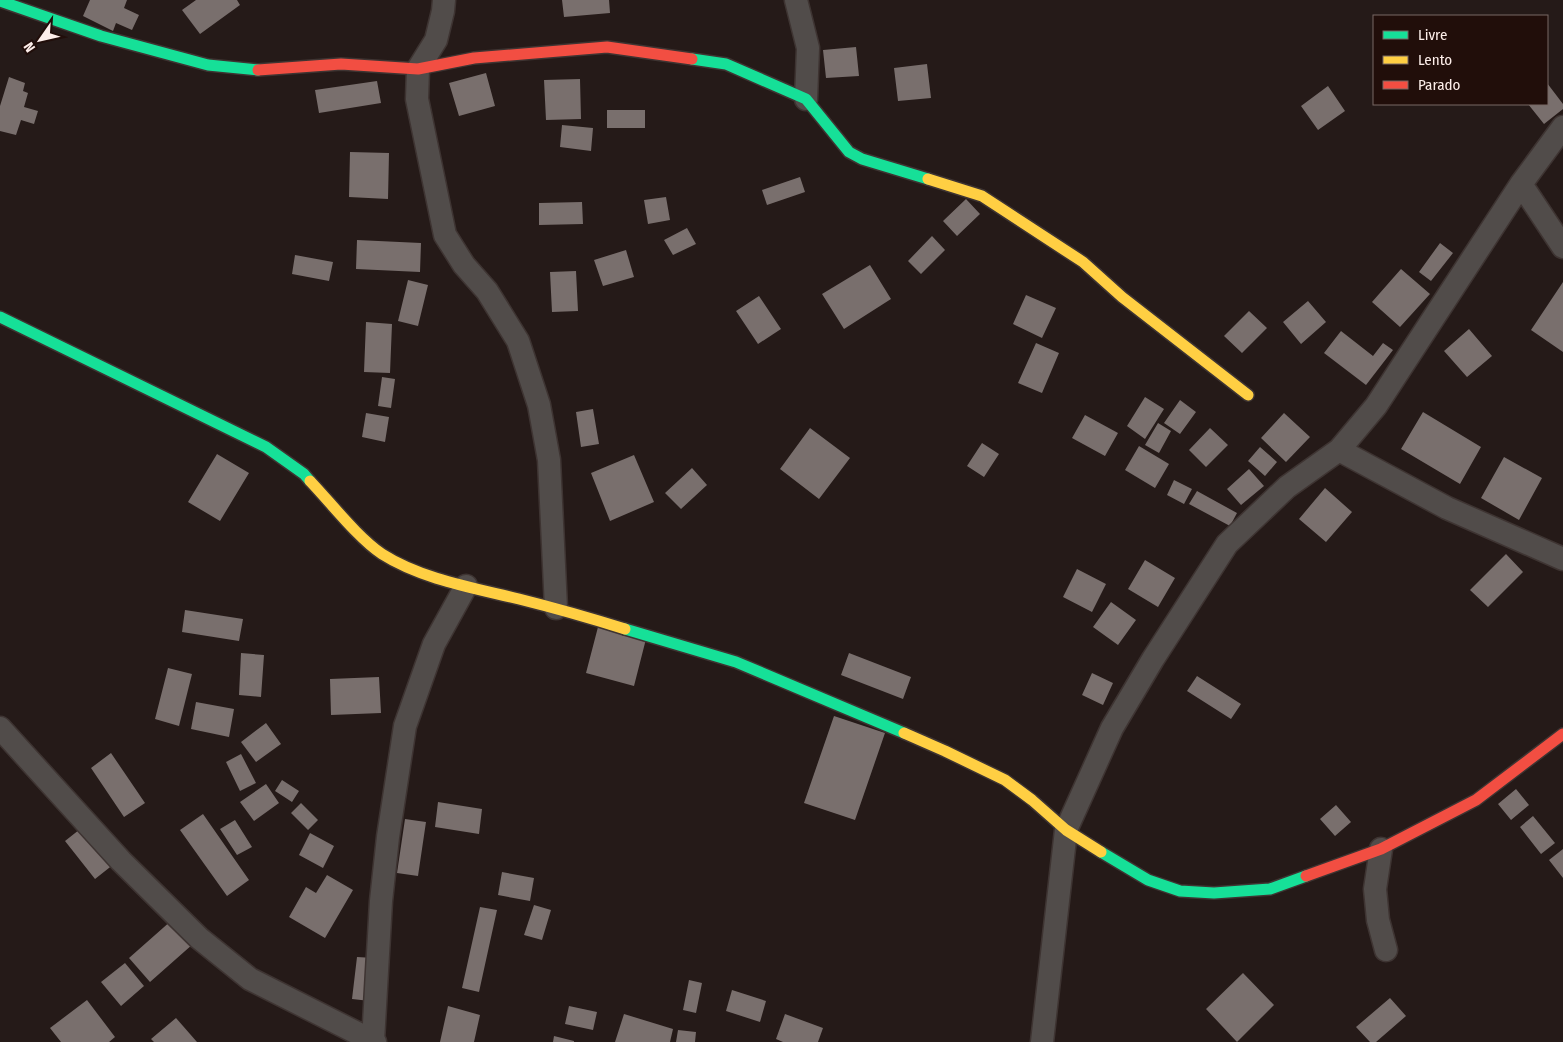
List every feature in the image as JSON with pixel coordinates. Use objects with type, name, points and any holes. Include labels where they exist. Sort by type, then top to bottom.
[{"type":"street","points":[[444,0],[444,11],[436,40],[418,69],[417,99],[445,235],[464,265],[487,291],[518,341],[539,405],[549,460],[556,608]]},
{"type":"street","points":[[796,0],[808,48],[806,99]]},
{"type":"street","points":[[0,1],[101,36],[208,65],[260,70],[341,64],[418,69],[474,58],[607,47],[726,64],[806,99],[849,152],[862,159],[982,196],[1083,262],[1122,297],[1248,395]]},
{"type":"street","points":[[1042,1042],[1066,830],[1112,728],[1153,659],[1227,544],[1287,488],[1339,450],[1376,406],[1521,184],[1563,127]]},
{"type":"street","points":[[1521,184],[1563,247]]},
{"type":"street","points":[[0,317],[266,447],[304,474],[356,530],[381,553],[409,570],[556,608],[736,662],[945,751],[1005,780],[1032,800],[1066,830],[1148,880],[1180,891],[1214,893],[1270,889],[1381,849],[1476,800],[1563,734]]},
{"type":"street","points":[[1339,450],[1448,508],[1563,559]]},
{"type":"street","points":[[0,728],[121,861],[198,938],[250,979],[374,1041],[381,900],[388,837],[405,726],[434,644],[466,586]]},
{"type":"street","points":[[1381,849],[1375,890],[1378,920],[1386,950]]},
{"type":"building","points":[[90,0],[127,0],[124,8],[139,15],[132,30],[116,23],[113,31],[83,16]]},
{"type":"building","points":[[196,0],[237,0],[240,5],[200,34],[182,10]]},
{"type":"building","points":[[562,0],[609,0],[610,13],[564,17]]},
{"type":"building","points":[[856,47],[859,76],[826,78],[823,50]]},
{"type":"building","points":[[927,64],[931,98],[898,101],[894,68]]},
{"type":"building","points":[[486,73],[495,106],[459,116],[449,83]]},
{"type":"building","points":[[9,77],[25,83],[23,91],[28,93],[24,107],[38,111],[34,124],[21,120],[16,135],[0,131],[0,106]]},
{"type":"building","points":[[580,79],[581,119],[546,120],[544,80]]},
{"type":"building","points":[[377,81],[381,103],[319,113],[315,90]]},
{"type":"building","points":[[1548,84],[1563,104],[1563,109],[1544,124],[1529,105],[1548,105]]},
{"type":"building","points":[[1328,86],[1345,111],[1318,130],[1301,106]]},
{"type":"building","points":[[607,110],[645,110],[645,128],[607,128]]},
{"type":"building","points":[[562,125],[593,128],[591,151],[560,147]]},
{"type":"building","points":[[350,152],[389,153],[388,199],[349,197]]},
{"type":"building","points":[[800,177],[805,192],[767,205],[762,190]]},
{"type":"building","points":[[666,197],[670,220],[648,224],[644,200]]},
{"type":"building","points":[[966,199],[980,214],[957,236],[943,221]]},
{"type":"building","points":[[582,202],[583,224],[539,225],[539,203]]},
{"type":"building","points":[[687,228],[696,244],[673,255],[664,240]]},
{"type":"building","points":[[932,236],[945,250],[921,274],[908,261]]},
{"type":"building","points":[[357,240],[421,243],[420,272],[356,269]]},
{"type":"building","points":[[1440,243],[1453,253],[1431,281],[1419,272]]},
{"type":"building","points":[[626,250],[634,277],[603,286],[594,260]]},
{"type":"building","points":[[295,255],[333,262],[329,281],[292,274]]},
{"type":"building","points":[[870,265],[891,299],[844,329],[822,294]]},
{"type":"building","points":[[1401,269],[1430,294],[1400,327],[1372,302]]},
{"type":"building","points":[[576,271],[578,311],[552,312],[550,272]]},
{"type":"building","points":[[408,280],[428,285],[418,326],[398,321]]},
{"type":"building","points":[[1563,282],[1563,352],[1531,330]]},
{"type":"building","points":[[1026,295],[1056,308],[1042,338],[1013,324]]},
{"type":"building","points":[[759,296],[781,329],[758,344],[736,311]]},
{"type":"building","points":[[1308,301],[1326,322],[1301,344],[1283,322]]},
{"type":"building","points":[[1249,311],[1267,328],[1242,353],[1224,336]]},
{"type":"building","points":[[366,322],[392,324],[390,373],[364,372]]},
{"type":"building","points":[[1469,329],[1492,356],[1467,377],[1444,351]]},
{"type":"building","points":[[1341,331],[1373,356],[1383,343],[1393,350],[1366,385],[1324,353]]},
{"type":"building","points":[[1036,343],[1059,353],[1042,393],[1018,383]]},
{"type":"building","points":[[382,377],[395,379],[391,408],[378,406]]},
{"type":"building","points":[[1145,397],[1164,409],[1145,439],[1127,426]]},
{"type":"building","points":[[1180,400],[1196,412],[1180,434],[1164,423]]},
{"type":"building","points":[[593,409],[599,444],[581,447],[576,412]]},
{"type":"building","points":[[1423,412],[1481,447],[1460,484],[1401,449]]},
{"type":"building","points":[[366,413],[389,417],[385,442],[362,437]]},
{"type":"building","points":[[1284,413],[1310,437],[1286,462],[1261,438]]},
{"type":"building","points":[[1085,415],[1118,433],[1105,456],[1072,438]]},
{"type":"building","points":[[1158,423],[1171,431],[1159,453],[1145,445]]},
{"type":"building","points":[[810,428],[850,458],[819,499],[780,469]]},
{"type":"building","points":[[1210,428],[1228,445],[1206,467],[1189,450]]},
{"type":"building","points":[[982,443],[999,454],[984,477],[967,466]]},
{"type":"building","points":[[1139,446],[1169,464],[1155,488],[1125,470]]},
{"type":"building","points":[[1260,447],[1277,462],[1265,476],[1248,461]]},
{"type":"building","points":[[217,454],[249,473],[220,521],[188,502]]},
{"type":"building","points":[[634,455],[654,502],[610,521],[591,473]]},
{"type":"building","points":[[1504,457],[1542,478],[1519,520],[1481,498]]},
{"type":"building","points":[[692,468],[707,485],[681,509],[665,493]]},
{"type":"building","points":[[1249,469],[1264,486],[1241,505],[1227,489]]},
{"type":"building","points":[[1174,480],[1192,489],[1184,504],[1167,495]]},
{"type":"building","points":[[1325,488],[1352,512],[1326,542],[1299,519]]},
{"type":"building","points":[[1197,491],[1237,513],[1230,526],[1189,504]]},
{"type":"building","points":[[1506,554],[1523,572],[1488,607],[1470,590]]},
{"type":"building","points":[[1145,560],[1175,578],[1158,607],[1128,589]]},
{"type":"building","points":[[1077,569],[1106,584],[1092,612],[1063,597]]},
{"type":"building","points":[[1111,602],[1136,620],[1118,645],[1093,627]]},
{"type":"building","points":[[185,610],[243,619],[239,641],[182,632]]},
{"type":"building","points":[[598,627],[646,639],[634,686],[586,673]]},
{"type":"building","points":[[241,653],[264,655],[261,697],[239,695]]},
{"type":"building","points":[[849,653],[911,677],[903,699],[841,675]]},
{"type":"building","points":[[168,668],[192,674],[179,726],[155,719]]},
{"type":"building","points":[[1092,673],[1113,683],[1103,705],[1082,695]]},
{"type":"building","points":[[1197,676],[1241,704],[1231,719],[1187,691]]},
{"type":"building","points":[[379,677],[381,713],[331,715],[330,679]]},
{"type":"building","points":[[196,702],[234,709],[229,737],[191,729]]},
{"type":"building","points":[[834,716],[885,733],[855,820],[804,803]]},
{"type":"building","points":[[266,723],[281,744],[256,762],[241,742]]},
{"type":"building","points":[[111,753],[145,803],[124,817],[91,768]]},
{"type":"building","points":[[241,754],[256,783],[240,791],[226,762]]},
{"type":"building","points":[[282,780],[299,791],[292,802],[275,791]]},
{"type":"building","points":[[266,784],[279,803],[254,821],[240,802]]},
{"type":"building","points":[[1516,789],[1529,805],[1511,820],[1498,804]]},
{"type":"building","points":[[438,802],[482,809],[479,834],[435,827]]},
{"type":"building","points":[[301,803],[318,820],[308,830],[291,813]]},
{"type":"building","points":[[1336,805],[1351,822],[1335,836],[1320,819]]},
{"type":"building","points":[[203,814],[249,880],[227,896],[180,830]]},
{"type":"building","points":[[1533,816],[1555,843],[1541,854],[1520,827]]},
{"type":"building","points":[[405,819],[426,822],[418,876],[397,873]]},
{"type":"building","points":[[235,820],[252,847],[237,855],[220,829]]},
{"type":"building","points":[[84,826],[114,864],[95,879],[65,841]]},
{"type":"building","points":[[310,833],[334,846],[323,868],[299,855]]},
{"type":"building","points":[[1563,849],[1563,878],[1549,860]]},
{"type":"building","points":[[502,872],[534,878],[530,901],[498,895]]},
{"type":"building","points":[[327,875],[353,890],[325,938],[289,917],[306,887],[316,893]]},
{"type":"building","points":[[534,905],[551,910],[542,940],[524,935]]},
{"type":"building","points":[[480,907],[497,910],[479,992],[462,988]]},
{"type":"building","points":[[172,920],[193,944],[150,982],[129,958]]},
{"type":"building","points":[[357,957],[374,958],[370,1001],[352,999]]},
{"type":"building","points":[[125,963],[144,986],[121,1006],[101,982]]},
{"type":"building","points":[[1243,973],[1274,1005],[1237,1042],[1206,1009]]},
{"type":"building","points":[[689,980],[702,983],[696,1013],[683,1010]]},
{"type":"building","points":[[732,990],[766,1001],[760,1022],[726,1011]]},
{"type":"building","points":[[1390,998],[1406,1016],[1376,1042],[1370,1042],[1356,1027]]},
{"type":"building","points":[[87,1000],[115,1037],[109,1042],[61,1042],[50,1028]]},
{"type":"building","points":[[448,1006],[480,1015],[474,1042],[440,1042]]},
{"type":"building","points":[[569,1006],[597,1012],[593,1030],[565,1024]]},
{"type":"building","points":[[624,1014],[673,1029],[670,1042],[615,1042]]},
{"type":"building","points":[[785,1014],[823,1028],[818,1042],[783,1042],[776,1039]]},
{"type":"building","points":[[176,1018],[197,1042],[154,1042],[151,1039]]},
{"type":"building","points":[[678,1030],[696,1032],[695,1042],[676,1042]]},
{"type":"building","points":[[554,1036],[574,1041],[574,1042],[553,1042]]},
{"type":"traffic: fast","points":[[0,1],[101,36],[208,65],[258,70]]},
{"type":"traffic: fast","points":[[692,59],[726,64],[806,99],[849,152],[862,159],[928,179]]},
{"type":"traffic: fast","points":[[0,317],[266,447],[304,474],[310,481]]},
{"type":"traffic: fast","points":[[625,629],[736,662],[904,733]]},
{"type":"traffic: fast","points":[[1101,852],[1148,880],[1180,891],[1214,893],[1270,889],[1306,876]]},
{"type":"traffic: slow","points":[[928,179],[982,196],[1083,262],[1122,297],[1248,395]]},
{"type":"traffic: slow","points":[[310,481],[364,539],[382,554],[397,563],[448,582],[546,606],[625,629]]},
{"type":"traffic: slow","points":[[904,733],[1005,780],[1032,800],[1066,830],[1101,852]]},
{"type":"traffic: jam","points":[[258,70],[341,64],[418,69],[474,58],[607,47],[692,59]]},
{"type":"traffic: jam","points":[[1306,876],[1381,849],[1476,800],[1563,734]]}]
